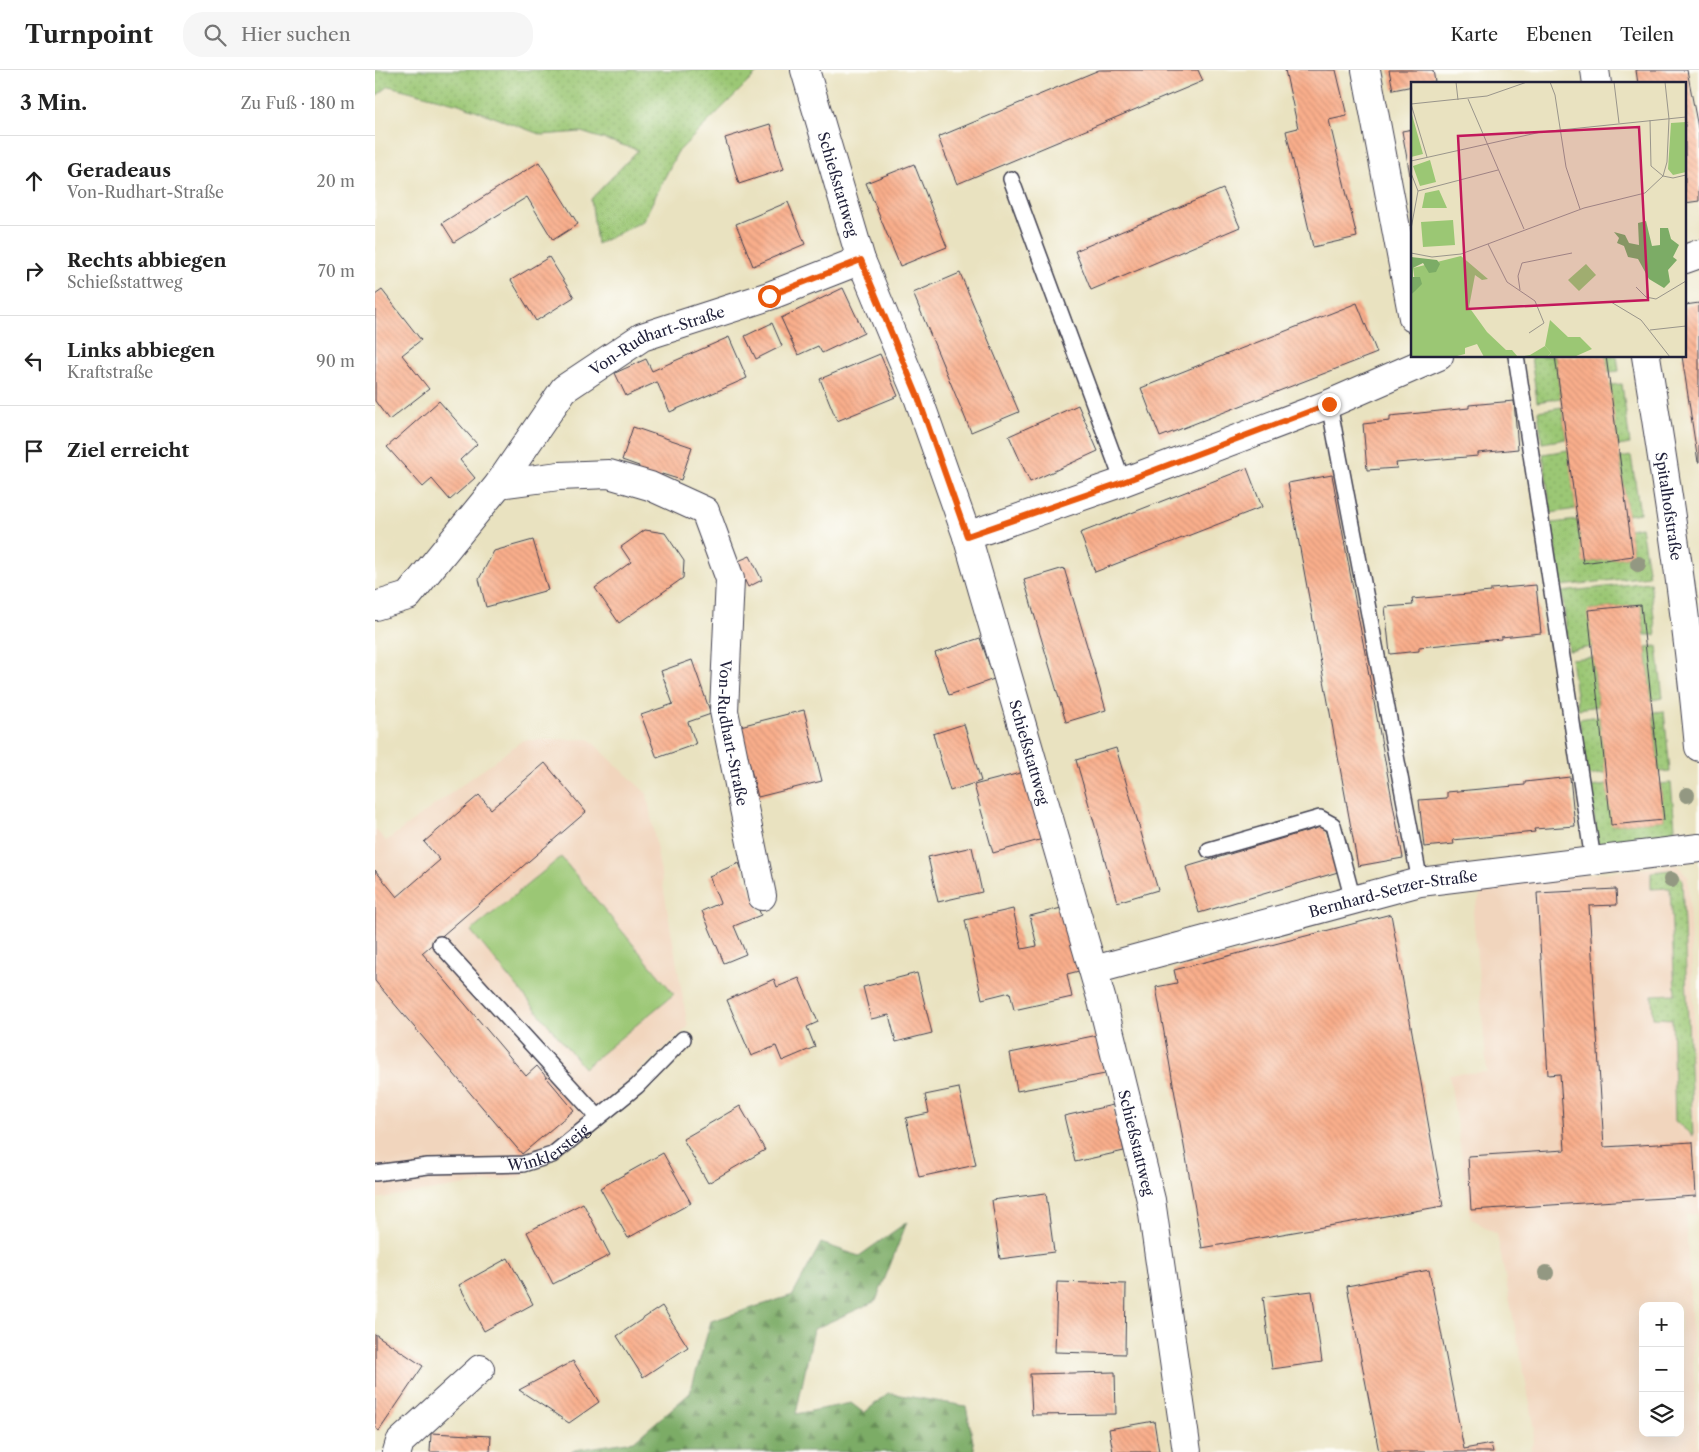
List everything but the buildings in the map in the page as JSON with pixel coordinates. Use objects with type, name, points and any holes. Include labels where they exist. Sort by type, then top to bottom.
[{"type":"street","name":"Schießstattweg","points":[[805,70],[861,260],[918,397],[967,536],[1094,970],[1151,1200],[1187,1452]]},
{"type":"street","points":[[1367,70],[1411,307]]},
{"type":"street","points":[[1687,258],[1699,254]]},
{"type":"street","name":"Von-Rudhart-Straße","points":[[375,606],[408,596],[499,484],[564,389],[642,337],[769,296],[861,260]]},
{"type":"street","name":"Spitalhofstraße","points":[[1646,358],[1670,500],[1691,589],[1699,747]]},
{"type":"street","points":[[967,536],[1123,482],[1329,404],[1427,359]]},
{"type":"street","points":[[499,484],[559,476],[609,474],[650,486],[705,512],[744,559]]},
{"type":"street","name":"Von-Rudhart-Straße","points":[[705,512],[731,579],[725,711],[763,896]]},
{"type":"street","name":"Bernhard-Setzer-Straße","points":[[1094,970],[1420,882],[1699,848]]},
{"type":"street","points":[[397,1452],[400,1442],[480,1368]]},
{"type":"lane","points":[[1011,180],[1123,482]]},
{"type":"lane","points":[[1516,358],[1593,860]]},
{"type":"lane","points":[[1329,404],[1420,882]]},
{"type":"lane","points":[[1209,850],[1320,818],[1333,825],[1353,900]]},
{"type":"lane","points":[[440,944],[598,1117]]},
{"type":"lane","name":"Winklersteig","points":[[375,1174],[428,1166],[523,1164],[552,1154],[637,1086],[683,1038]]},
{"type":"shaded area","points":[[589,739],[647,794],[688,1027],[520,1177],[375,1199],[375,829],[386,841],[523,740]]},
{"type":"shaded area","points":[[1677,865],[1688,876],[1699,1143],[1699,1214],[1686,1215],[1698,1452],[1531,1452],[1535,1430],[1497,1235],[1471,1218],[1449,1074],[1487,1072],[1473,912],[1485,885]]},
{"type":"green space","points":[[375,70],[760,70],[677,153],[643,221],[597,244],[591,199],[638,150],[581,132],[542,135],[459,104],[389,86],[375,97]]},
{"type":"green space","points":[[1531,358],[1555,358],[1561,398],[1537,402]]},
{"type":"green space","points":[[1606,358],[1617,358],[1619,371],[1608,372]]},
{"type":"green space","points":[[1622,384],[1630,444],[1618,446],[1609,385]]},
{"type":"green space","points":[[1562,407],[1566,439],[1542,443],[1538,411]]},
{"type":"green space","points":[[1568,450],[1576,509],[1551,513],[1543,454]]},
{"type":"green space","points":[[1631,456],[1640,513],[1627,515],[1620,458]]},
{"type":"green space","points":[[1577,520],[1584,563],[1633,556],[1629,529],[1641,527],[1649,576],[1561,586],[1552,523]]},
{"type":"green space","points":[[1650,582],[1656,635],[1645,635],[1641,605],[1589,610],[1592,647],[1569,651],[1562,592]]},
{"type":"green space","points":[[1657,646],[1663,698],[1651,700],[1646,647]]},
{"type":"green space","points":[[1593,657],[1598,706],[1578,709],[1571,659]]},
{"type":"green space","points":[[1664,711],[1670,771],[1659,772],[1653,712]]},
{"type":"green space","points":[[1599,716],[1606,773],[1588,776],[1579,719]]},
{"type":"green space","points":[[1671,783],[1675,827],[1674,832],[1670,836],[1598,845],[1590,787],[1607,785],[1612,825],[1664,820],[1660,784]]},
{"type":"green space","points":[[561,857],[674,994],[584,1068],[471,931]]},
{"type":"green space","points":[[1670,870],[1677,873],[1682,879],[1693,1136],[1675,1121],[1672,1019],[1653,1018],[1652,995],[1675,994],[1670,888],[1651,889],[1651,872]]},
{"type":"green space","points":[[907,1222],[876,1301],[814,1329],[796,1414],[851,1403],[864,1413],[888,1393],[966,1406],[975,1452],[571,1452],[634,1441],[690,1393],[711,1321],[793,1295],[821,1243],[859,1256]]},
{"type":"route","points":[[769,296],[861,260],[918,397],[967,536],[1123,482],[1329,404]]}]
